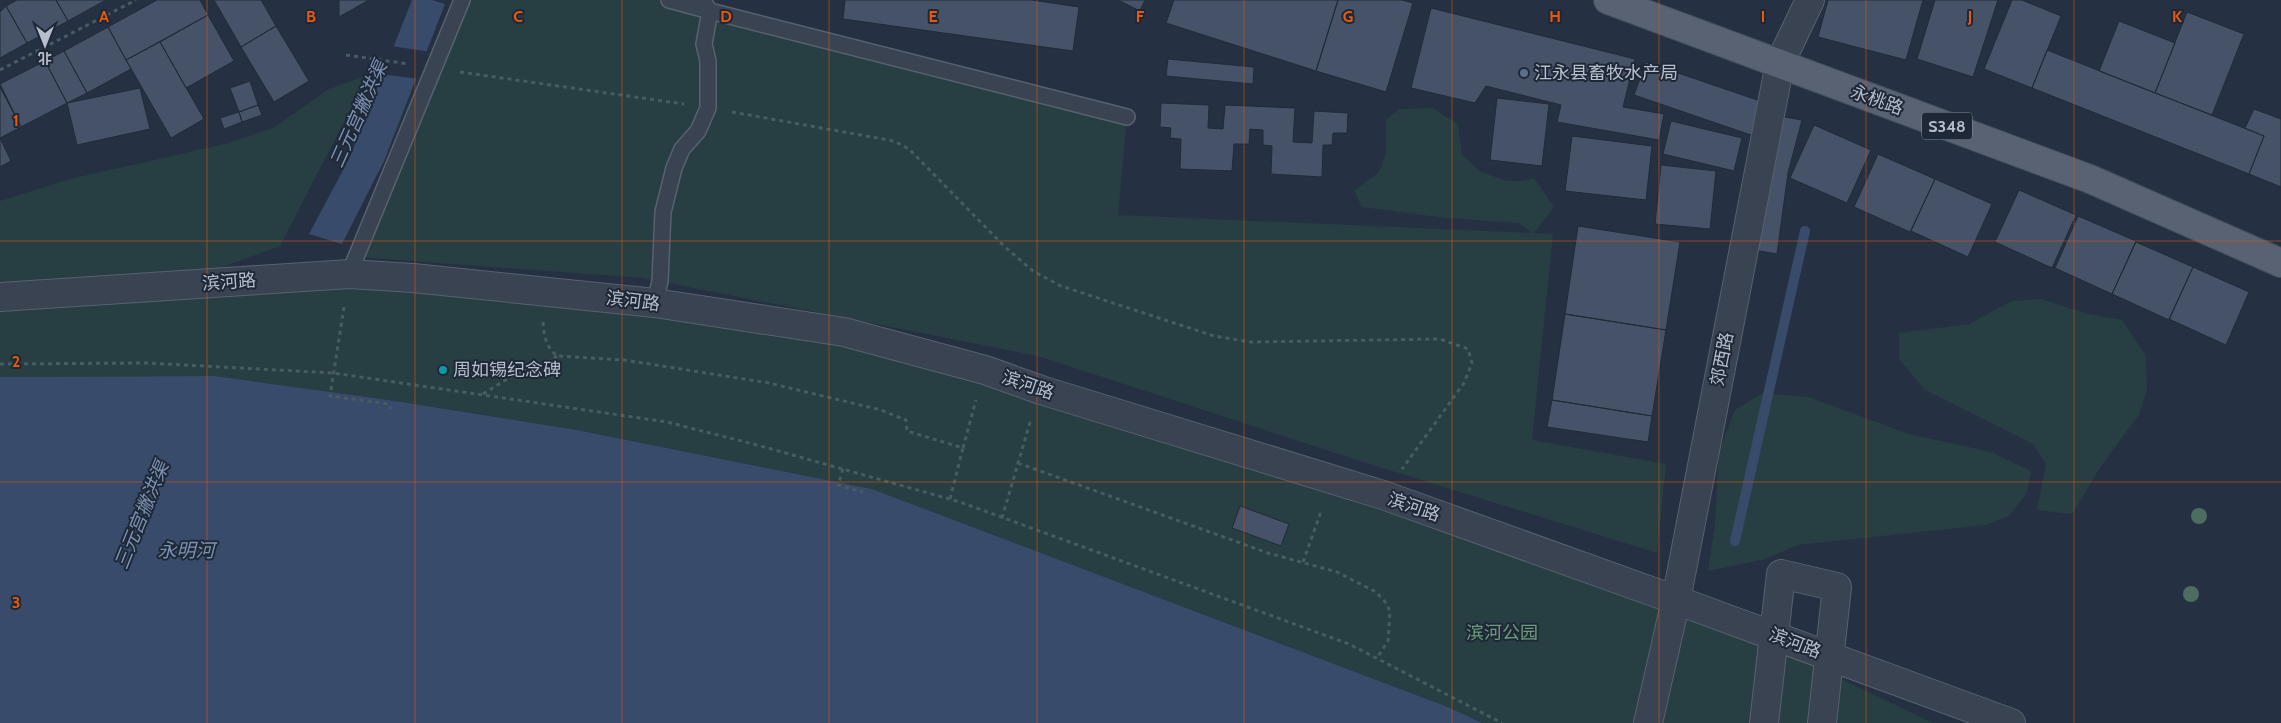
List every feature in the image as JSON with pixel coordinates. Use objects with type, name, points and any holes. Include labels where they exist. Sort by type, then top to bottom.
[{"type":"main road","name":"永桃路","points":[[1608,0],[2090,179],[2281,263]]},
{"type":"street","name":"郊西路","points":[[1648,723],[1676,600],[1780,63],[1810,0]]},
{"type":"street","name":"滨河路","points":[[0,297],[349,274],[413,278],[655,303],[844,332],[985,370],[1040,390],[1382,496],[1774,635],[2011,723]]},
{"type":"street","points":[[1764,723],[1781,574],[1837,587],[1822,723]]},
{"type":"lane","points":[[349,274],[432,68],[462,0]]},
{"type":"lane","points":[[669,0],[706,5],[1127,117]]},
{"type":"lane","points":[[655,303],[660,281],[663,212],[674,168],[682,149],[698,131],[708,108],[708,61],[704,44],[706,5]]},
{"type":"path","points":[[0,70],[136,0]]},
{"type":"path","points":[[346,55],[708,108],[894,141],[909,149],[1004,247],[1033,271],[1061,286],[1214,336],[1250,342],[1440,338],[1468,349],[1472,363],[1464,383],[1382,496]]},
{"type":"path","points":[[349,274],[330,396],[388,404],[391,409]]},
{"type":"path","points":[[543,292],[542,323],[545,340],[550,350],[557,356]]},
{"type":"path","points":[[483,394],[501,382],[519,373],[543,365],[557,356],[624,360],[769,383],[881,410],[906,420],[907,431],[963,448]]},
{"type":"path","points":[[0,364],[147,364],[333,373],[667,422],[950,499],[1349,644],[1502,723]]},
{"type":"path","points":[[950,499],[985,370]]},
{"type":"path","points":[[1002,518],[1040,390]]},
{"type":"path","points":[[1018,463],[1268,553],[1337,572],[1376,592],[1387,604],[1390,612],[1388,641],[1377,658]]},
{"type":"path","points":[[843,469],[838,485],[863,492]]},
{"type":"path","points":[[1303,562],[1333,480]]},
{"type":"green space","points":[[462,0],[669,0],[1127,117],[1118,215],[1532,233],[1519,223],[1446,218],[1362,207],[1354,191],[1379,172],[1386,154],[1386,120],[1399,109],[1432,108],[1458,124],[1462,155],[1481,172],[1507,181],[1524,181],[1534,178],[1554,207],[1534,233],[1553,234],[1532,440],[1666,464],[1657,553],[1360,461],[1038,356],[643,278],[357,257]]},
{"type":"green space","name":"滨河公园","points":[[368,75],[280,246],[173,285],[349,274],[844,334],[1676,600],[1933,723],[1482,723],[1448,707],[872,489],[577,430],[389,400],[215,376],[0,377],[0,201],[70,179],[225,144],[275,127],[329,89]]},
{"type":"green space","points":[[2041,299],[2087,314],[2122,320],[2146,356],[2147,391],[2138,416],[2101,466],[2072,514],[2037,510],[2046,464],[2033,444],[1925,390],[1899,359],[1899,333],[1969,324],[2012,301]]},
{"type":"green space","points":[[1763,393],[1808,397],[1909,434],[1991,452],[2031,471],[2027,493],[2009,516],[1986,525],[1797,545],[1766,559],[1708,571],[1715,524],[1719,452],[1735,410]]},
{"type":"water","points":[[412,0],[432,0],[445,4],[384,161],[342,244],[309,234],[350,157]]},
{"type":"water","name":"永明河","points":[[215,376],[389,400],[577,430],[872,489],[1448,707],[1482,723],[0,723],[0,377]]},
{"type":"pier","points":[[391,46],[431,52],[420,79],[380,74]]},
{"type":"building","points":[[17,0],[56,0],[68,21],[27,43],[6,6]]},
{"type":"building","points":[[56,0],[106,0],[68,21]]},
{"type":"building","points":[[157,0],[200,0],[208,15],[126,60],[108,27]]},
{"type":"building","points":[[214,0],[261,0],[276,26],[241,47]]},
{"type":"building","points":[[339,0],[369,0],[339,17]]},
{"type":"building","points":[[845,0],[1032,0],[1079,7],[1073,51],[843,19]]},
{"type":"building","points":[[1118,0],[1145,0],[1140,11]]},
{"type":"building","points":[[1174,0],[1338,0],[1316,71],[1166,23]]},
{"type":"building","points":[[1338,0],[1402,0],[1413,3],[1386,92],[1316,71]]},
{"type":"building","points":[[1828,0],[1923,0],[1906,60],[1818,37]]},
{"type":"building","points":[[1935,0],[1998,0],[1973,77],[1917,59]]},
{"type":"building","points":[[2012,0],[2022,0],[2061,16],[2032,88],[1984,69]]},
{"type":"building","points":[[6,6],[27,43],[0,58],[0,12]]},
{"type":"building","name":"江永县畜牧水产局","points":[[1431,8],[1635,59],[1623,107],[1664,114],[1659,140],[1557,122],[1561,105],[1486,86],[1475,103],[1411,88]]},
{"type":"building","points":[[2187,12],[2244,34],[2212,115],[2155,93]]},
{"type":"building","points":[[208,15],[234,61],[186,88],[160,42]]},
{"type":"building","points":[[2119,21],[2175,43],[2155,93],[2099,71]]},
{"type":"building","points":[[276,26],[309,81],[274,102],[241,47]]},
{"type":"building","points":[[108,27],[131,69],[87,93],[64,51]]},
{"type":"building","points":[[160,42],[204,119],[171,138],[126,60]]},
{"type":"building","points":[[2047,50],[2264,136],[2249,174],[2032,88]]},
{"type":"building","points":[[64,51],[87,93],[67,103],[45,61]]},
{"type":"building","points":[[1168,59],[1254,67],[1253,84],[1166,76]]},
{"type":"building","points":[[45,61],[67,103],[21,127],[0,84]]},
{"type":"building","points":[[1646,62],[1763,102],[1751,135],[1634,95]]},
{"type":"building","points":[[250,81],[258,105],[239,112],[230,88]]},
{"type":"building","points":[[0,87],[21,127],[0,138]]},
{"type":"building","points":[[140,88],[150,129],[77,145],[67,103]]},
{"type":"building","points":[[1497,98],[1549,104],[1542,166],[1490,160]]},
{"type":"building","points":[[1161,103],[1209,105],[1208,128],[1223,129],[1225,105],[1295,108],[1293,142],[1312,143],[1314,111],[1348,113],[1347,133],[1333,133],[1332,145],[1323,145],[1322,177],[1271,174],[1272,146],[1263,145],[1263,130],[1250,129],[1249,144],[1234,144],[1232,171],[1180,169],[1181,139],[1170,138],[1171,128],[1160,127]]},
{"type":"building","points":[[258,105],[262,115],[242,122],[239,112]]},
{"type":"building","points":[[2254,109],[2281,119],[2281,187],[2249,174],[2264,136],[2245,128]]},
{"type":"building","points":[[239,112],[242,122],[224,129],[220,118]]},
{"type":"building","points":[[1779,116],[1802,120],[1788,173],[1777,254],[1754,250]]},
{"type":"building","points":[[1671,121],[1742,138],[1734,171],[1663,154]]},
{"type":"building","points":[[1814,125],[1871,150],[1847,203],[1790,178]]},
{"type":"building","points":[[1572,136],[1652,146],[1646,200],[1565,191]]},
{"type":"building","points":[[0,138],[11,161],[0,167]]},
{"type":"building","points":[[1878,154],[1935,179],[1910,232],[1854,207]]},
{"type":"building","points":[[1661,165],[1716,171],[1710,229],[1655,224]]},
{"type":"building","points":[[1935,179],[1992,204],[1968,257],[1911,231]]},
{"type":"building","points":[[2019,190],[2076,215],[2052,268],[1995,242]]},
{"type":"building","points":[[2078,216],[2136,241],[2112,294],[2055,268]]},
{"type":"building","points":[[1578,226],[1680,242],[1666,330],[1565,314]]},
{"type":"building","points":[[2136,242],[2193,267],[2169,320],[2112,294]]},
{"type":"building","points":[[2193,267],[2249,292],[2226,345],[2169,319]]},
{"type":"building","points":[[1565,314],[1666,330],[1652,416],[1552,400]]},
{"type":"building","points":[[1552,400],[1652,416],[1648,442],[1547,427]]},
{"type":"building","points":[[1240,506],[1289,524],[1281,546],[1232,528]]},
{"type":"waterway","points":[[1735,541],[1805,231]]},
{"type":"place","name":"江永县畜牧水产局","points":[[1524,73]]},
{"type":"place","name":"周如锡纪念碑","points":[[443,370]]},
{"type":"water label","name":"三元宫撇洪渠","points":[[358,114]]},
{"type":"water label","name":"三元宫撇洪渠","points":[[141,515]]}]
